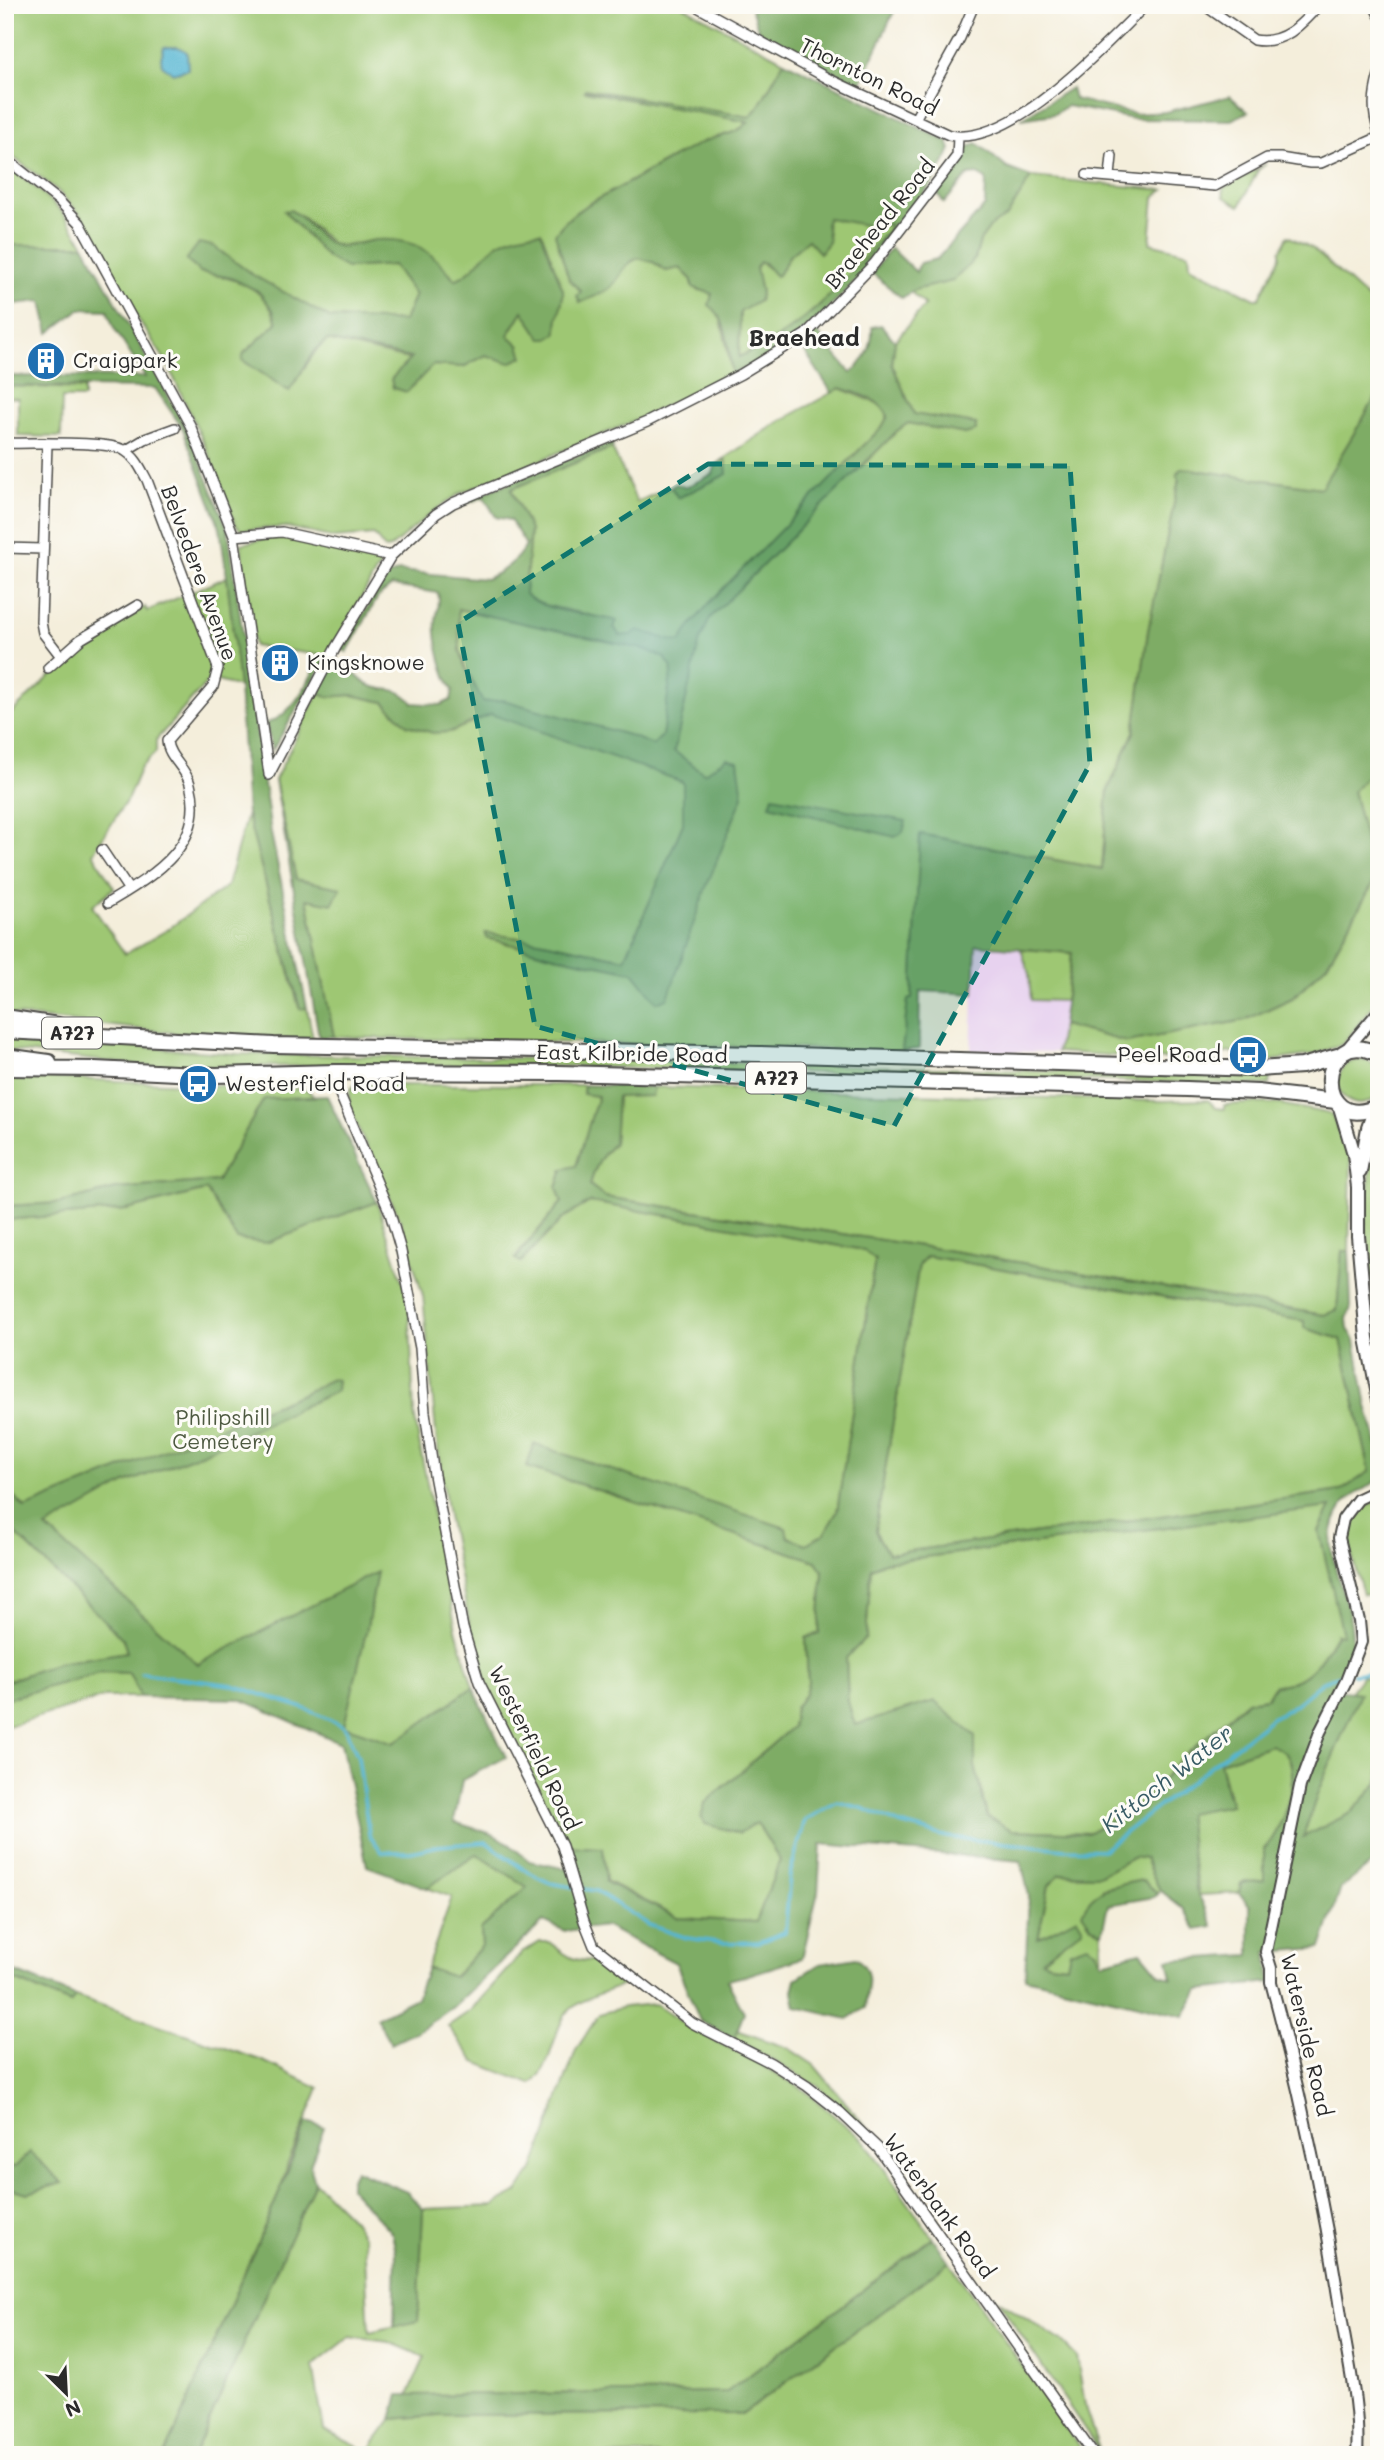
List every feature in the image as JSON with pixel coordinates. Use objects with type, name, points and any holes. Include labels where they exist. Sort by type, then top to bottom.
[{"type":"main road","name":"East Kilbride Road","points":[[5,1017],[139,1036]]},
{"type":"main road","name":"East Kilbride Road","points":[[5,1031],[262,1044],[760,1054],[1259,1069],[1302,1066],[1361,1048],[1379,1053]]},
{"type":"main road","points":[[1342,1054],[1333,1063],[1329,1075],[1330,1092],[1350,1136],[1358,1187],[1358,1236],[1367,1338],[1379,1400]]},
{"type":"main road","name":"East Kilbride Road","points":[[5,1056],[96,1069]]},
{"type":"main road","name":"East Kilbride Road","points":[[5,1068],[216,1075],[336,1072],[559,1073],[1187,1089],[1258,1092],[1337,1103],[1353,1111],[1368,1111],[1377,1107]]},
{"type":"main road","points":[[1358,1187],[1368,1128],[1377,1107]]},
{"type":"street","name":"Thornton Road","points":[[694,5],[829,79],[957,137]]},
{"type":"street","points":[[915,119],[960,38],[974,5]]},
{"type":"street","points":[[957,137],[1002,125],[1054,92],[1146,5]]},
{"type":"street","points":[[1204,5],[1254,40],[1261,42],[1286,37],[1317,6]]},
{"type":"street","points":[[1374,5],[1379,15]]},
{"type":"street","points":[[1379,75],[1374,100],[1374,117],[1379,132]]},
{"type":"street","name":"Braehead Road","points":[[234,537],[269,775],[334,651],[391,556],[436,514],[453,503],[647,422],[741,374],[806,334],[874,264],[957,156],[957,137]]},
{"type":"street","points":[[1087,175],[1215,186],[1267,159],[1321,163],[1379,137]]},
{"type":"street","points":[[1110,176],[1112,156]]},
{"type":"street","points":[[5,158],[58,200],[80,223],[90,239],[190,425],[234,537],[282,532],[391,556]]},
{"type":"street","points":[[5,443],[109,445],[125,450],[145,439],[176,428]]},
{"type":"street","points":[[47,444],[41,622],[43,633],[61,655]]},
{"type":"street","name":"Belvedere Avenue","points":[[108,903],[173,857],[188,831],[193,808],[190,781],[169,750],[167,741],[213,687],[218,668],[147,480],[138,463],[125,450]]},
{"type":"street","points":[[5,548],[43,549]]},
{"type":"street","points":[[48,668],[81,639],[138,605]]},
{"type":"street","points":[[102,850],[129,890]]},
{"type":"street","points":[[1342,1054],[1379,1011]]},
{"type":"street","points":[[1379,1033],[1379,1053]]},
{"type":"street","name":"Westerfield Road","points":[[336,1072],[336,1085],[390,1213],[404,1263],[420,1348],[425,1412],[435,1475],[463,1628],[479,1682],[562,1846],[583,1921]]},
{"type":"street","name":"Waterside Road","points":[[1357,2455],[1358,2440],[1352,2388],[1330,2237],[1310,2138],[1266,1952],[1300,1786],[1320,1732],[1346,1681],[1361,1642],[1359,1621],[1342,1560],[1339,1538],[1343,1519],[1359,1499],[1379,1489]]},
{"type":"street","name":"Waterbank Road","points":[[583,1921],[594,1946],[682,2016],[807,2085],[878,2148],[1094,2455]]},
{"type":"highlighted area","points":[[708,464],[1070,466],[1090,764],[894,1126],[535,1026],[458,623]]},
{"type":"shaded area","points":[[975,945],[1021,949],[1029,974],[1031,999],[1065,1001],[1057,1052],[971,1051]]},
{"type":"green space","points":[[5,5],[681,5],[784,61],[750,117],[585,89],[749,122],[734,132],[693,147],[590,203],[568,219],[556,234],[569,279],[581,291],[619,277],[625,264],[638,258],[653,262],[666,271],[680,268],[698,290],[708,291],[717,305],[732,374],[632,422],[461,493],[435,510],[390,548],[385,549],[374,535],[334,538],[287,527],[241,530],[236,525],[209,454],[167,363],[129,305],[97,239],[81,215],[57,190],[5,151]],"holes":[[[299,214],[330,242],[340,246],[378,240],[449,272],[455,280],[469,274],[498,243],[541,232],[563,290],[557,333],[541,338],[523,311],[508,336],[519,345],[486,355],[463,367],[433,365],[327,340],[316,350],[289,391],[244,353],[277,323],[265,300],[257,292],[237,281],[200,272],[213,246],[253,275],[330,318],[404,321],[415,295],[393,265],[346,268]]]},
{"type":"green space","points":[[750,5],[897,5],[860,85],[759,32]]},
{"type":"green space","points":[[784,61],[948,142],[951,149],[934,180],[876,257],[833,304],[786,344],[760,361],[732,374],[724,327],[716,311],[709,305],[712,294],[692,287],[692,280],[680,268],[666,271],[653,262],[638,258],[625,268],[611,287],[580,303],[577,296],[581,291],[569,279],[555,234],[575,213],[590,204],[693,147],[734,132],[748,122],[584,91],[585,89],[750,117]],"holes":[[[828,218],[875,227],[890,224],[888,230],[836,290],[791,329],[739,357],[740,312],[759,301],[761,293],[756,268],[760,262],[776,276],[790,255],[808,240],[820,253],[829,242],[826,223]]]},
{"type":"green space","points":[[1071,88],[1074,99],[1135,114],[1165,112],[1230,96],[1248,112],[1231,120],[1134,119],[1067,106],[1054,114],[1021,119]]},
{"type":"green space","points":[[977,143],[1007,168],[1031,177],[1007,216],[991,226],[980,241],[975,259],[953,281],[914,290],[902,298],[872,273],[891,248],[916,272],[920,263],[937,259],[985,206],[986,179],[977,174],[968,175],[944,203],[936,191],[967,148]]},
{"type":"green space","points":[[5,163],[63,213],[84,245],[5,245]]},
{"type":"green space","points":[[1266,164],[1258,170],[1240,206],[1224,197],[1223,188]]},
{"type":"green space","points":[[1031,177],[1164,190],[1154,197],[1150,243],[1189,253],[1190,266],[1255,299],[1259,299],[1288,236],[1312,248],[1379,309],[1379,392],[1321,488],[1183,468],[1177,473],[1179,479],[1148,632],[1134,732],[1108,790],[1102,869],[920,834],[912,998],[908,1000],[902,1051],[334,1037],[307,898],[296,880],[275,780],[318,693],[327,697],[352,695],[384,702],[407,725],[450,732],[491,714],[684,782],[683,824],[625,959],[539,941],[487,938],[555,956],[633,972],[657,1002],[743,796],[727,758],[704,773],[674,752],[699,643],[710,618],[897,431],[908,423],[965,434],[976,424],[914,415],[892,364],[895,341],[925,305],[911,292],[975,259],[980,241],[991,226],[1007,216]]},
{"type":"green space","points":[[290,210],[331,244],[347,246],[389,240],[422,248],[455,280],[503,241],[519,235],[541,232],[563,290],[557,333],[549,338],[541,338],[523,311],[508,335],[519,345],[523,357],[510,363],[486,355],[463,367],[433,365],[407,392],[393,388],[391,379],[411,358],[327,340],[316,350],[289,391],[242,360],[244,353],[277,323],[273,310],[258,291],[231,278],[200,272],[186,260],[199,243],[213,246],[253,275],[330,318],[404,321],[415,295],[393,265],[346,268],[328,258],[284,211]]},
{"type":"green space","points":[[828,218],[890,223],[888,230],[849,275],[806,317],[765,345],[739,357],[740,312],[761,293],[756,268],[760,262],[778,275],[790,255],[808,239],[820,253],[829,242],[826,223]]},
{"type":"green space","points":[[5,245],[84,245],[189,433],[228,530],[271,833],[307,1008],[300,1009],[247,814],[239,687],[220,528],[183,429],[155,388],[5,386],[5,376],[145,377],[114,328],[107,310],[80,309],[49,333],[42,301],[5,305]]},
{"type":"green space","points":[[881,325],[895,341],[892,364],[914,414],[976,424],[976,431],[965,434],[908,423],[710,618],[699,643],[674,751],[704,773],[727,758],[738,761],[743,796],[705,890],[668,998],[657,1002],[633,972],[555,956],[487,938],[485,933],[625,959],[683,824],[683,782],[491,714],[450,732],[433,733],[407,725],[384,702],[352,695],[327,697],[318,693],[332,663],[346,667],[371,686],[403,694],[413,703],[440,705],[451,700],[453,690],[443,666],[436,637],[438,593],[392,586],[378,597],[347,652],[342,650],[385,577],[399,571],[486,579],[499,573],[514,561],[526,545],[510,520],[496,517],[484,497],[447,515],[445,512],[463,501],[612,442],[613,447],[511,489],[530,530],[525,594],[546,606],[617,621],[614,627],[620,636],[631,635],[638,630],[680,642],[713,599],[882,427],[888,416],[879,404],[840,388],[832,393],[800,344],[816,331],[851,373],[867,352],[872,327]],"holes":[[[458,609],[647,650],[665,658],[672,668],[662,736],[653,745],[628,735],[503,700],[483,702],[465,667],[460,650]]]},
{"type":"green space","points":[[5,386],[84,389],[84,398],[62,398],[61,437],[18,436],[18,398],[5,397]]},
{"type":"green space","points":[[840,388],[882,405],[888,416],[882,427],[713,599],[680,642],[667,641],[653,634],[620,636],[614,627],[616,621],[536,603],[525,594],[530,531],[511,489],[612,448],[637,502],[671,487],[678,498],[727,474],[725,458],[779,422]]},
{"type":"green space","points":[[1379,392],[1379,764],[1353,791],[1375,880],[1327,964],[1292,998],[1245,1020],[1127,1042],[1062,1025],[1072,953],[976,945],[974,994],[920,991],[919,1049],[902,1051],[908,1000],[912,998],[920,834],[1102,869],[1108,790],[1134,732],[1148,631],[1179,479],[1177,474],[1182,468],[1321,488]]},
{"type":"green space","points":[[725,458],[727,474],[678,498],[671,487],[676,484],[686,487],[713,474],[715,466]]},
{"type":"green space","points":[[277,536],[311,541],[381,563],[328,656],[254,646],[241,544]]},
{"type":"green space","points":[[227,577],[239,687],[210,679],[156,740],[156,752],[141,767],[128,798],[93,853],[114,888],[92,906],[125,954],[167,930],[227,886],[247,814],[299,1008],[307,1008],[313,1039],[220,1038],[5,1014],[5,719],[80,648],[145,607],[147,611]]},
{"type":"green space","points":[[457,609],[647,650],[665,658],[672,668],[662,736],[653,745],[628,735],[503,700],[483,702],[465,667],[460,650]]},
{"type":"green space","points":[[318,656],[328,656],[272,751],[266,723],[275,720],[292,706],[306,686]]},
{"type":"green space","points":[[1379,764],[1379,998],[1343,1044],[1316,1054],[1270,1061],[1230,1052],[1197,1061],[1057,1052],[1062,1025],[1127,1042],[1245,1020],[1293,998],[1327,964],[1375,880],[1353,790]]},
{"type":"green space","points":[[275,780],[296,879],[341,888],[332,904],[307,899],[334,1037],[319,1037]]},
{"type":"green space","points":[[773,796],[906,821],[903,832],[895,837],[770,805]]},
{"type":"green space","points":[[1021,949],[1072,953],[1065,1001],[1031,1000],[1029,974]]},
{"type":"green space","points":[[5,1037],[239,1054],[632,1060],[1270,1077],[1269,1085],[529,1065],[156,1067],[5,1050]]},
{"type":"green space","points":[[1360,1060],[1376,1066],[1382,1082],[1376,1098],[1360,1104],[1344,1098],[1338,1082],[1344,1066]]},
{"type":"green space","points":[[5,1076],[303,1089],[314,1097],[264,1099],[217,1181],[116,1189],[60,1203],[5,1206]]},
{"type":"green space","points":[[584,1085],[583,1094],[598,1096],[576,1167],[563,1169],[557,1188],[562,1202],[515,1258],[520,1261],[563,1218],[590,1202],[864,1250],[875,1260],[837,1512],[824,1534],[806,1544],[527,1467],[816,1561],[823,1572],[819,1633],[806,1638],[808,1683],[805,1694],[795,1708],[792,1727],[705,1803],[757,1823],[780,1860],[756,1922],[678,1918],[606,1881],[603,1849],[569,1846],[482,1681],[448,1516],[437,1443],[423,1296],[400,1219],[348,1106],[350,1090],[354,1086]]},
{"type":"green space","points":[[584,1085],[654,1087],[652,1096],[617,1097],[614,1143],[599,1162],[590,1185],[605,1197],[971,1254],[1324,1315],[1337,1310],[1342,1251],[1349,1251],[1351,1307],[1347,1319],[1348,1329],[1355,1340],[1367,1406],[1379,1449],[1379,1479],[1344,1504],[1335,1519],[1331,1536],[1332,1553],[1351,1622],[1352,1639],[1348,1658],[1335,1690],[1360,1693],[1319,1789],[1303,1837],[1351,1813],[1379,1782],[1379,1858],[1341,1888],[1321,1948],[1267,1952],[1271,1982],[1199,1990],[1184,2016],[1025,1978],[1029,1896],[1021,1861],[821,1844],[818,1892],[802,1958],[727,1980],[744,2013],[734,2038],[700,2021],[676,1963],[605,1926],[565,1931],[544,1921],[453,2007],[418,2031],[391,2044],[376,2018],[416,1998],[427,1968],[454,1977],[482,1946],[481,1929],[527,1887],[477,1854],[427,1888],[367,1866],[341,1743],[240,1699],[141,1697],[129,1673],[103,1672],[5,1699],[5,1682],[58,1663],[127,1652],[123,1639],[5,1523],[5,1488],[25,1508],[332,1379],[337,1380],[336,1391],[203,1453],[126,1483],[46,1528],[198,1664],[377,1572],[344,1726],[394,1743],[473,1687],[506,1757],[462,1780],[454,1822],[492,1834],[508,1843],[529,1861],[567,1869],[562,1846],[603,1848],[606,1882],[678,1918],[756,1922],[780,1860],[757,1823],[739,1833],[705,1824],[701,1817],[705,1803],[792,1727],[795,1708],[805,1694],[808,1683],[806,1638],[819,1633],[823,1572],[816,1561],[527,1467],[534,1444],[786,1528],[788,1537],[806,1544],[824,1534],[837,1512],[875,1260],[863,1250],[590,1202],[563,1218],[521,1262],[515,1259],[562,1202],[557,1188],[563,1169],[576,1166],[598,1096],[583,1094]],"holes":[[[927,1256],[1304,1321],[1304,1328],[1341,1339],[1370,1471],[1341,1491],[888,1554],[875,1531],[919,1264]],[[1331,1507],[1319,1531],[1343,1635],[1337,1634],[1319,1661],[1305,1675],[1286,1684],[1275,1685],[1267,1698],[1247,1701],[1180,1760],[1144,1801],[1088,1833],[1012,1830],[987,1816],[975,1766],[975,1736],[934,1701],[855,1725],[848,1702],[846,1658],[866,1638],[871,1568],[884,1562]],[[1271,1745],[1285,1753],[1291,1763],[1288,1803],[1277,1830],[1264,1849],[1264,1880],[1241,1883],[1239,1893],[1250,1906],[1250,1955],[1168,1960],[1172,1978],[1160,1975],[1141,1952],[1102,1962],[1096,1950],[1087,1945],[1070,1951],[1067,1965],[1042,1960],[1083,1928],[1077,1918],[1038,1938],[1049,1885],[1060,1874],[1101,1875],[1134,1857],[1145,1859],[1160,1890],[1183,1908],[1196,1929],[1213,1926],[1196,1889],[1187,1813],[1231,1805],[1220,1762]]]},
{"type":"green space","points":[[654,1087],[1208,1100],[1216,1108],[1224,1109],[1224,1105],[1280,1104],[1331,1114],[1341,1136],[1346,1137],[1351,1164],[1349,1251],[1342,1251],[1337,1310],[1324,1315],[971,1254],[605,1197],[590,1185],[599,1162],[614,1143],[617,1096],[651,1096]]},
{"type":"green space","points":[[327,1096],[377,1202],[266,1243],[237,1239],[206,1190],[127,1210],[5,1220],[5,1206],[60,1203],[116,1189],[217,1181],[264,1099]]},
{"type":"green space","points":[[1379,1130],[1379,1324],[1375,1319],[1365,1218],[1374,1139],[1378,1139]]},
{"type":"green space","name":"Philipshill Cemetery","points":[[207,1190],[215,1206],[266,1243],[377,1202],[409,1302],[414,1413],[456,1629],[473,1687],[394,1743],[206,1680],[5,1488],[5,1220],[127,1210]]},
{"type":"green space","points":[[927,1256],[1304,1321],[1304,1328],[1341,1339],[1370,1472],[1340,1491],[888,1554],[875,1531],[919,1264]]},
{"type":"green space","points":[[1379,1500],[1379,1595],[1363,1594],[1352,1553],[1351,1529],[1365,1508]]},
{"type":"green space","points":[[1332,1506],[1319,1531],[1344,1636],[1336,1634],[1319,1661],[1305,1675],[1286,1684],[1275,1685],[1267,1698],[1247,1701],[1180,1760],[1144,1801],[1088,1833],[1012,1830],[987,1816],[975,1766],[975,1736],[855,1726],[848,1702],[846,1657],[866,1638],[871,1568],[884,1562]]},
{"type":"green space","points":[[5,1523],[123,1639],[127,1652],[58,1663],[5,1682]]},
{"type":"green space","points":[[103,1672],[129,1673],[141,1697],[104,1697],[5,1727],[5,1699]]},
{"type":"green space","points":[[1362,1676],[1379,1680],[1379,1782],[1351,1813],[1302,1839],[1319,1789],[1359,1693],[1350,1692]]},
{"type":"green space","points":[[1271,1745],[1286,1754],[1291,1763],[1292,1775],[1283,1817],[1264,1849],[1264,1881],[1242,1883],[1239,1893],[1199,1895],[1187,1812],[1231,1805],[1220,1762]]},
{"type":"green space","points":[[477,1854],[528,1887],[481,1929],[482,1946],[453,1977],[427,1968],[452,1897],[427,1888]]},
{"type":"green space","points":[[1134,1857],[1145,1859],[1160,1890],[1157,1894],[1143,1880],[1103,1888],[1091,1926],[1102,1933],[1101,1962],[1063,1965],[1041,1960],[1082,1928],[1038,1938],[1049,1885],[1060,1874],[1101,1875]]},
{"type":"green space","points":[[1143,1880],[1157,1894],[1154,1897],[1108,1905],[1102,1933],[1091,1926],[1082,1913],[1093,1897],[1107,1888]]},
{"type":"green space","points":[[540,1942],[549,1942],[577,1960],[598,1960],[626,1984],[583,2001],[569,2011],[560,2026],[543,2070],[531,2084],[475,2062],[448,2026],[470,2011],[522,1953]]},
{"type":"green space","points":[[856,1958],[868,1974],[865,2008],[848,2019],[796,2007],[793,1991],[796,1979],[820,1964]]},
{"type":"green space","points":[[5,1968],[75,1996],[71,2003],[5,1976]]},
{"type":"green space","points":[[5,1976],[70,2003],[75,1996],[263,2061],[319,2088],[288,2163],[280,2191],[165,2455],[5,2455],[5,2187],[28,2193],[62,2183],[15,2167],[5,2167]]},
{"type":"green space","points":[[655,2004],[691,2029],[757,2062],[804,2090],[865,2142],[933,2238],[727,2392],[408,2395],[425,2357],[389,2342],[350,2337],[313,2366],[324,2430],[368,2452],[392,2419],[438,2415],[743,2414],[949,2262],[1085,2455],[194,2455],[315,2182],[353,2220],[364,2237],[369,2332],[418,2321],[423,2209],[493,2206],[517,2192],[533,2170],[576,2050],[599,2014],[624,2007]]},
{"type":"green space","points":[[737,2030],[788,2048],[814,2065],[871,2133],[819,2087],[734,2038]]},
{"type":"green space","points":[[306,2122],[324,2127],[310,2166],[315,2182],[194,2455],[165,2455],[280,2191]]},
{"type":"green space","points":[[30,2152],[63,2183],[28,2193],[5,2187],[5,2167],[15,2167]]},
{"type":"green space","points":[[355,2170],[407,2192],[423,2209],[418,2321],[394,2327],[396,2252],[392,2233],[350,2188]]},
{"type":"green space","points":[[933,2238],[949,2262],[743,2414],[439,2415],[392,2419],[399,2395],[727,2392]]},
{"type":"green space","points":[[997,2299],[1060,2340],[1077,2357],[1086,2411],[1100,2452]]},
{"type":"water","points":[[164,47],[178,47],[187,52],[188,69],[173,73],[162,65]]},
{"type":"waterway","name":"Kittoch Water","points":[[1353,1674],[1379,1672]]},
{"type":"waterway","name":"Kittoch Water","points":[[142,1673],[232,1685],[303,1708],[344,1726],[358,1757],[369,1834],[382,1852],[411,1852],[438,1846],[486,1842],[523,1869],[550,1883],[596,1891],[649,1925],[687,1938],[724,1943],[759,1942],[785,1932],[790,1874],[805,1820],[837,1802],[947,1837],[1065,1849],[1103,1850],[1273,1717],[1293,1706],[1322,1682],[1345,1675]]},
{"type":"place","name":"Craigpark","points":[[46,361]]},
{"type":"place","name":"Kingsknowe","points":[[280,663]]},
{"type":"place","name":"Peel Road","points":[[1248,1055]]},
{"type":"place","name":"Westerfield Road","points":[[198,1084]]},
{"type":"district","name":"Braehead","points":[[804,338]]}]
